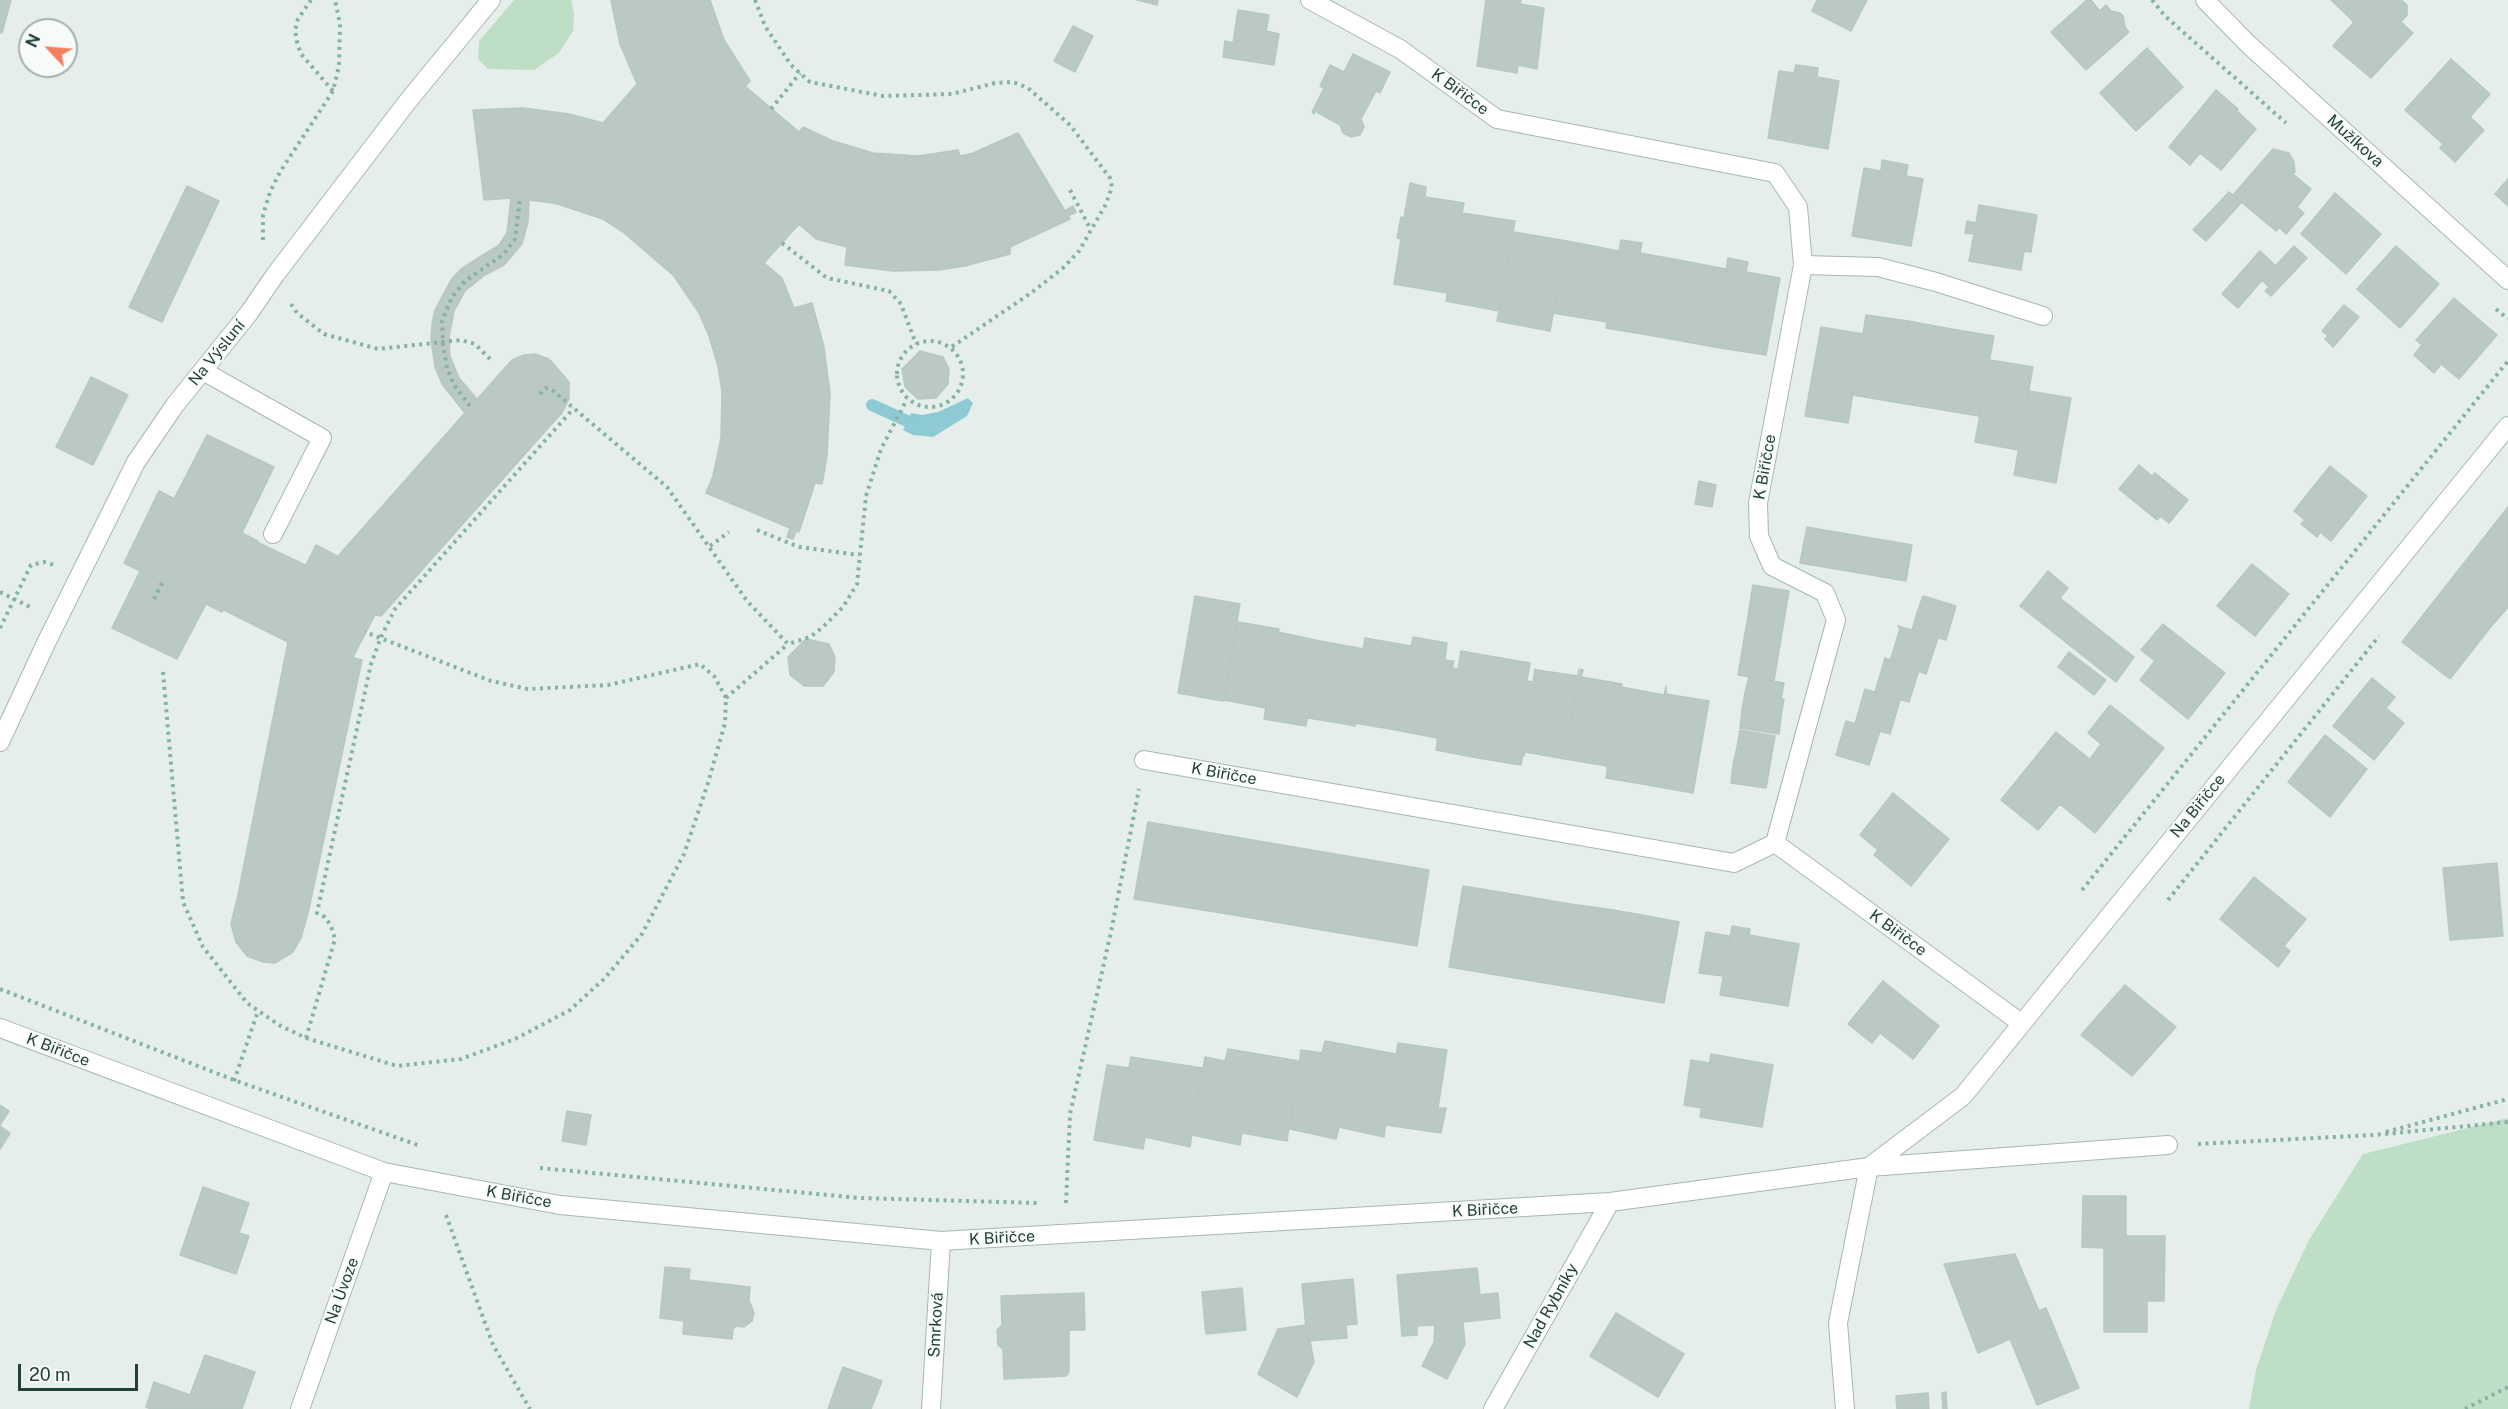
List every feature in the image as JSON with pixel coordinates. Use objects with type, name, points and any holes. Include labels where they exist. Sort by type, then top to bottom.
[{"type":"street","name":"Na Výsluní","points":[[0,742],[47,641],[136,462],[175,405],[249,313],[275,275],[427,78],[491,0]]},
{"type":"street","name":"K Biřičce","points":[[1144,760],[1734,863],[1775,843],[1836,620],[1824,594],[1772,566],[1759,536],[1758,503],[1803,266],[1798,207],[1775,172],[1497,119],[1400,49],[1310,0]]},
{"type":"street","name":"Mužíkova","points":[[2205,0],[2248,44],[2508,280]]},
{"type":"street","points":[[1803,266],[1878,267],[1936,282],[2043,316]]},
{"type":"street","points":[[203,371],[322,438],[273,534]]},
{"type":"street","name":"Na Biřičce","points":[[1869,1167],[1963,1096],[2508,426]]},
{"type":"street","name":"K Biřičce","points":[[1775,843],[2021,1023]]},
{"type":"street","name":"K Biřičce","points":[[0,1028],[384,1172],[560,1205],[941,1241],[1610,1202],[1869,1167],[2168,1145]]},
{"type":"street","points":[[1845,1409],[1838,1323],[1869,1167]]},
{"type":"street","name":"Na Úvoze","points":[[300,1409],[384,1172]]},
{"type":"street","name":"Nad Rybníky","points":[[1493,1409],[1610,1202]]},
{"type":"street","name":"Smrková","points":[[931,1409],[941,1241]]},
{"type":"path","points":[[311,0],[298,19],[295,30],[297,42],[301,54],[333,91]]},
{"type":"path","points":[[335,0],[339,24],[339,66],[333,91],[280,172],[270,192],[263,215],[263,249],[297,313],[324,334],[378,349],[461,340],[475,344],[490,359]]},
{"type":"path","points":[[755,0],[765,26],[790,65],[810,81],[883,96],[952,94],[995,82],[1013,82],[1028,88],[1070,125],[1110,178],[1112,187],[1106,204],[1079,251],[1031,293],[950,348]]},
{"type":"path","points":[[771,109],[800,73]]},
{"type":"path","points":[[1070,190],[1091,231]]},
{"type":"path","points":[[470,406],[454,385],[447,368],[442,321],[452,297],[465,281],[504,255],[515,239],[520,199]]},
{"type":"path","points":[[782,243],[826,278],[889,291],[901,304],[916,344]]},
{"type":"path","points":[[919,342],[940,343],[950,348],[962,365],[961,386],[955,396],[947,403],[937,407],[926,408],[905,401],[896,377],[902,356],[919,342]]},
{"type":"path","points":[[2082,890],[2508,361]]},
{"type":"path","points":[[540,394],[548,387],[667,487],[747,601],[788,644]]},
{"type":"path","points":[[726,699],[788,644],[810,637],[843,607],[857,584],[866,496],[881,449],[905,401]]},
{"type":"path","points":[[306,1038],[335,939],[325,917],[317,913],[371,664],[381,637],[395,609],[574,408]]},
{"type":"path","points":[[757,530],[799,547],[859,555]]},
{"type":"path","points":[[710,546],[729,532]]},
{"type":"path","points":[[0,628],[31,565],[44,562],[80,575]]},
{"type":"path","points":[[154,599],[162,583]]},
{"type":"path","points":[[163,672],[183,902],[203,947],[247,1003],[279,1025],[306,1038],[397,1066],[461,1059],[515,1039],[570,1010],[605,978],[642,934],[684,854],[725,723],[726,699],[714,676],[700,664],[608,685],[528,689],[491,681],[364,632]]},
{"type":"path","points":[[2168,900],[2382,633]]},
{"type":"path","points":[[1064,1234],[1070,1114],[1111,932],[1144,760]]},
{"type":"path","points":[[0,989],[234,1080],[425,1148]]},
{"type":"path","points":[[223,1112],[258,1011]]},
{"type":"path","points":[[2374,1135],[2508,1100]]},
{"type":"path","points":[[2168,1145],[2374,1135],[2508,1122]]},
{"type":"path","points":[[530,1167],[860,1198],[1043,1203]]},
{"type":"path","points":[[434,1182],[493,1345],[530,1409]]},
{"type":"path","points":[[1054,1203],[1066,1203]]},
{"type":"path","points":[[2465,1409],[2508,1386]]},
{"type":"green space","points":[[514,0],[571,0],[574,13],[573,31],[559,53],[534,70],[488,69],[478,59],[479,41]]},
{"type":"green space","points":[[2508,1118],[2508,1409],[2249,1409],[2256,1370],[2276,1310],[2309,1240],[2363,1154]]},
{"type":"water","points":[[968,398],[973,403],[967,416],[933,437],[913,435],[903,430],[911,413],[922,415],[938,412]]},
{"type":"building","points":[[0,0],[11,0],[2,33],[0,32]]},
{"type":"building","points":[[611,0],[710,0],[724,40],[750,81],[745,86],[799,132],[803,127],[833,141],[873,153],[918,156],[958,150],[960,156],[973,153],[1018,133],[1065,211],[1073,206],[1076,212],[1068,216],[1070,219],[1010,247],[1010,254],[965,266],[939,270],[893,271],[845,265],[847,247],[816,239],[799,224],[764,263],[782,278],[794,308],[812,303],[824,347],[830,393],[827,456],[822,484],[815,483],[799,532],[796,531],[793,539],[787,537],[790,528],[706,493],[713,476],[721,438],[722,392],[718,366],[709,336],[699,313],[674,276],[623,232],[603,219],[554,203],[511,198],[484,200],[473,110],[523,108],[569,114],[603,123],[637,84],[620,44]]},
{"type":"building","points":[[1137,0],[1158,0],[1157,5]]},
{"type":"building","points":[[1486,0],[1521,0],[1520,4],[1544,8],[1537,69],[1518,65],[1517,73],[1477,66]]},
{"type":"building","points":[[1817,0],[1867,0],[1851,31],[1812,11]]},
{"type":"building","points":[[2087,0],[2091,0],[2100,11],[2106,5],[2111,11],[2120,13],[2129,32],[2086,70],[2051,32]]},
{"type":"building","points":[[2331,0],[2401,0],[2407,5],[2407,15],[2401,22],[2413,33],[2371,78],[2333,46],[2354,22]]},
{"type":"building","points":[[1238,10],[1269,15],[1266,31],[1279,34],[1274,65],[1223,57],[1225,41],[1233,43]]},
{"type":"building","points":[[1073,26],[1093,36],[1075,72],[1054,61]]},
{"type":"building","points":[[2147,48],[2183,87],[2136,131],[2100,93]]},
{"type":"building","points":[[1353,54],[1390,72],[1380,93],[1376,91],[1361,119],[1364,127],[1360,135],[1351,137],[1343,133],[1340,125],[1315,111],[1314,114],[1312,112],[1324,88],[1320,86],[1330,65],[1344,72]]},
{"type":"building","points":[[2451,59],[2490,94],[2470,117],[2484,130],[2455,162],[2440,148],[2443,144],[2405,110]]},
{"type":"building","points":[[1796,65],[1818,68],[1817,77],[1839,81],[1828,149],[1768,138],[1779,71],[1794,73]]},
{"type":"building","points":[[2216,90],[2256,129],[2221,170],[2200,153],[2190,165],[2169,147]]},
{"type":"building","points":[[2273,149],[2289,153],[2294,162],[2295,172],[2293,174],[2311,189],[2297,207],[2304,213],[2286,234],[2279,227],[2276,231],[2233,195]]},
{"type":"building","points":[[1882,160],[1908,165],[1906,176],[1923,179],[1911,246],[1852,236],[1864,168],[1881,171]]},
{"type":"building","points":[[2508,179],[2508,206],[2495,194]]},
{"type":"building","points":[[1410,183],[1426,187],[1425,197],[1464,203],[1447,293],[1394,284],[1401,239],[1397,238],[1401,217],[1404,218]]},
{"type":"building","points":[[187,186],[219,201],[162,322],[129,307]]},
{"type":"building","points":[[2229,192],[2242,202],[2206,241],[2193,230]]},
{"type":"building","points":[[2335,193],[2381,234],[2346,274],[2301,234]]},
{"type":"building","points":[[511,198],[529,200],[528,222],[522,244],[504,265],[485,275],[465,291],[454,311],[449,337],[450,356],[459,378],[477,399],[465,413],[442,384],[435,367],[431,340],[432,324],[435,310],[451,280],[461,269],[499,245],[507,233]]},
{"type":"building","points":[[1979,205],[2037,215],[2031,252],[2024,251],[2021,270],[1969,261],[1974,234],[1965,233],[1967,221],[1976,223]]},
{"type":"building","points":[[1462,213],[1515,221],[1499,311],[1446,301]]},
{"type":"building","points":[[1514,232],[1567,241],[1550,331],[1497,321]]},
{"type":"building","points":[[1621,240],[1642,243],[1640,253],[1673,259],[1660,337],[1606,328]]},
{"type":"building","points":[[1567,241],[1619,251],[1607,322],[1553,313]]},
{"type":"building","points":[[2294,246],[2307,258],[2271,296],[2265,291],[2269,287],[2262,280]]},
{"type":"building","points":[[2396,246],[2439,284],[2400,328],[2357,289]]},
{"type":"building","points":[[2260,251],[2275,265],[2238,308],[2222,294]]},
{"type":"building","points":[[1728,258],[1748,262],[1746,272],[1780,278],[1766,355],[1714,347]]},
{"type":"building","points":[[1673,259],[1726,269],[1714,347],[1660,337]]},
{"type":"building","points":[[2454,298],[2497,335],[2459,379],[2441,364],[2434,373],[2414,355],[2422,345],[2416,340]]},
{"type":"building","points":[[2344,305],[2359,317],[2333,347],[2325,339],[2328,336],[2322,331]]},
{"type":"building","points":[[1866,315],[1908,321],[1894,402],[1853,395]]},
{"type":"building","points":[[1908,321],[1951,329],[1937,409],[1894,402]]},
{"type":"building","points":[[1821,327],[1863,334],[1848,423],[1805,416]]},
{"type":"building","points":[[1951,329],[1994,336],[1979,416],[1937,409]]},
{"type":"building","points":[[920,351],[943,357],[949,369],[948,384],[936,398],[918,399],[905,387],[902,369]]},
{"type":"building","points":[[535,354],[549,359],[569,382],[569,399],[562,413],[549,427],[495,379],[512,360],[524,355]]},
{"type":"building","points":[[1990,360],[2033,367],[2018,450],[1975,442]]},
{"type":"building","points":[[91,377],[128,395],[93,465],[56,447]]},
{"type":"building","points":[[495,379],[549,427],[381,616],[375,615],[323,573]]},
{"type":"building","points":[[2029,391],[2071,398],[2056,483],[2014,475]]},
{"type":"building","points":[[207,435],[274,467],[242,533],[174,499]]},
{"type":"building","points":[[2139,465],[2152,476],[2155,473],[2188,500],[2169,523],[2160,516],[2157,520],[2119,489]]},
{"type":"building","points":[[2330,466],[2367,496],[2331,541],[2320,532],[2317,537],[2301,524],[2305,520],[2294,511]]},
{"type":"building","points":[[1699,481],[1716,485],[1712,507],[1695,504]]},
{"type":"building","points":[[159,491],[258,541],[222,612],[124,563]]},
{"type":"building","points":[[2508,507],[2508,607],[2489,629],[2442,591]]},
{"type":"building","points":[[1807,527],[1824,530],[1818,566],[1800,563]]},
{"type":"building","points":[[1824,530],[1842,533],[1836,569],[1818,566]]},
{"type":"building","points":[[1842,533],[1859,536],[1854,572],[1836,569]]},
{"type":"building","points":[[1859,536],[1877,539],[1871,575],[1854,572]]},
{"type":"building","points":[[1877,539],[1895,542],[1888,578],[1871,575]]},
{"type":"building","points":[[257,542],[305,565],[272,634],[224,610]]},
{"type":"building","points":[[1895,542],[1912,545],[1906,581],[1888,578]]},
{"type":"building","points":[[316,545],[337,556],[323,573],[343,588],[312,647],[288,642],[272,634]]},
{"type":"building","points":[[2252,564],[2289,594],[2255,636],[2217,606]]},
{"type":"building","points":[[140,571],[206,604],[177,659],[112,628]]},
{"type":"building","points":[[2048,571],[2068,588],[2060,598],[2134,657],[2116,682],[2020,606]]},
{"type":"building","points":[[1753,585],[1789,591],[1786,609],[1750,603]]},
{"type":"building","points":[[343,588],[375,615],[353,657],[312,647]]},
{"type":"building","points":[[2442,591],[2489,629],[2450,679],[2402,642]]},
{"type":"building","points":[[1195,596],[1240,604],[1223,701],[1178,693]]},
{"type":"building","points":[[1923,596],[1956,606],[1951,623],[1917,613]]},
{"type":"building","points":[[1750,603],[1786,609],[1783,627],[1747,622]]},
{"type":"building","points":[[1917,613],[1951,623],[1946,640],[1912,630]]},
{"type":"building","points":[[1238,622],[1279,629],[1266,708],[1224,700]]},
{"type":"building","points":[[1747,622],[1783,627],[1780,645],[1744,639]]},
{"type":"building","points":[[2163,624],[2225,673],[2188,719],[2140,680],[2155,661],[2141,650]]},
{"type":"building","points":[[1898,626],[1938,638],[1926,674],[1890,661],[1900,629]]},
{"type":"building","points":[[1278,632],[1320,641],[1306,726],[1264,719]]},
{"type":"building","points":[[1413,637],[1447,643],[1445,660],[1451,661],[1437,741],[1437,738],[1396,730]]},
{"type":"building","points":[[1365,638],[1411,646],[1396,730],[1355,723],[1355,726],[1351,725]]},
{"type":"building","points":[[806,639],[829,644],[835,657],[834,672],[823,686],[804,686],[790,675],[788,657]]},
{"type":"building","points":[[1744,639],[1780,645],[1777,663],[1741,657]]},
{"type":"building","points":[[1320,641],[1364,649],[1351,725],[1308,718]]},
{"type":"building","points":[[288,642],[362,660],[309,909],[238,895]]},
{"type":"building","points":[[1461,651],[1495,657],[1478,758],[1436,750],[1451,661],[1454,661],[1452,668],[1458,669]]},
{"type":"building","points":[[2069,652],[2106,680],[2094,695],[2058,667]]},
{"type":"building","points":[[1495,657],[1530,663],[1527,681],[1533,682],[1535,669],[1537,670],[1521,765],[1478,758]]},
{"type":"building","points":[[1741,657],[1777,663],[1774,681],[1738,675]]},
{"type":"building","points":[[1885,658],[1919,670],[1909,702],[1875,692]]},
{"type":"building","points":[[1581,669],[1583,670],[1581,677],[1622,684],[1607,770],[1607,766],[1565,759]]},
{"type":"building","points":[[1537,670],[1578,676],[1565,759],[1525,752],[1522,756]]},
{"type":"building","points":[[1749,677],[1784,683],[1781,699],[1745,693]]},
{"type":"building","points":[[2372,678],[2395,697],[2386,708],[2363,689]]},
{"type":"building","points":[[1666,686],[1666,694],[1709,701],[1693,793],[1648,785]]},
{"type":"building","points":[[1621,687],[1664,695],[1648,785],[1606,778]]},
{"type":"building","points":[[1865,689],[1900,700],[1890,734],[1855,724]]},
{"type":"building","points":[[2363,689],[2404,723],[2374,760],[2333,726]]},
{"type":"building","points":[[1745,693],[1784,699],[1781,717],[1742,710]]},
{"type":"building","points":[[2110,705],[2164,748],[2129,791],[2090,759],[2101,744],[2088,733]]},
{"type":"building","points":[[1742,710],[1781,717],[1779,734],[1740,728]]},
{"type":"building","points":[[1846,721],[1880,731],[1869,765],[1836,755]]},
{"type":"building","points":[[1740,730],[1775,736],[1772,753],[1737,747]]},
{"type":"building","points":[[2056,732],[2129,791],[2095,833],[2060,804],[2038,830],[2001,800]]},
{"type":"building","points":[[2325,735],[2367,769],[2330,817],[2288,782]]},
{"type":"building","points":[[1737,747],[1772,753],[1769,771],[1733,765]]},
{"type":"building","points":[[1733,765],[1769,771],[1766,788],[1731,783]]},
{"type":"building","points":[[1893,793],[1949,839],[1911,886],[1874,855],[1878,850],[1860,835]]},
{"type":"building","points":[[1148,822],[1241,838],[1228,914],[1134,899]]},
{"type":"building","points":[[1241,838],[1335,854],[1322,930],[1228,914]]},
{"type":"building","points":[[1335,854],[1429,870],[1417,946],[1322,930]]},
{"type":"building","points":[[2497,863],[2503,936],[2450,940],[2443,868]]},
{"type":"building","points":[[2254,877],[2306,919],[2284,946],[2290,951],[2278,967],[2220,919]]},
{"type":"building","points":[[1463,886],[1500,892],[1485,973],[1449,967]]},
{"type":"building","points":[[1500,892],[1535,898],[1521,979],[1485,973]]},
{"type":"building","points":[[238,895],[309,909],[301,938],[293,952],[275,963],[263,962],[247,956],[236,942],[231,924]]},
{"type":"building","points":[[1535,898],[1570,904],[1557,985],[1521,979]]},
{"type":"building","points":[[1570,904],[1607,909],[1593,991],[1557,985]]},
{"type":"building","points":[[1607,909],[1642,915],[1628,997],[1593,991]]},
{"type":"building","points":[[1642,915],[1679,922],[1664,1003],[1628,997]]},
{"type":"building","points":[[1732,926],[1750,929],[1749,935],[1799,944],[1788,1006],[1720,995]]},
{"type":"building","points":[[1706,932],[1729,936],[1723,976],[1699,973]]},
{"type":"building","points":[[1883,981],[1939,1026],[1913,1059],[1880,1033],[1872,1043],[1848,1024]]},
{"type":"building","points":[[2125,985],[2176,1027],[2132,1076],[2081,1035]]},
{"type":"building","points":[[1325,1041],[1396,1054],[1384,1137],[1339,1127],[1336,1139],[1290,1129],[1301,1050],[1322,1053]]},
{"type":"building","points":[[1398,1043],[1447,1050],[1438,1108],[1446,1108],[1441,1133],[1386,1125]]},
{"type":"building","points":[[1228,1049],[1299,1061],[1287,1141],[1242,1133],[1240,1145],[1192,1135],[1205,1057],[1225,1061]]},
{"type":"building","points":[[1711,1054],[1773,1065],[1762,1127],[1700,1117]]},
{"type":"building","points":[[1131,1057],[1202,1068],[1190,1147],[1145,1137],[1143,1149],[1094,1140],[1107,1065],[1129,1068]]},
{"type":"building","points":[[1691,1060],[1709,1063],[1701,1108],[1684,1105]]},
{"type":"building","points":[[0,1105],[9,1111],[0,1125]]},
{"type":"building","points":[[567,1111],[591,1115],[586,1145],[562,1141]]},
{"type":"building","points":[[0,1126],[10,1133],[0,1149]]},
{"type":"building","points":[[203,1187],[249,1203],[239,1233],[249,1236],[236,1274],[180,1255]]},
{"type":"building","points":[[2083,1196],[2126,1196],[2126,1236],[2165,1236],[2164,1301],[2147,1301],[2147,1332],[2104,1332],[2104,1248],[2082,1247]]},
{"type":"building","points":[[2015,1254],[2039,1311],[2046,1308],[2079,1388],[2037,1405],[2010,1339],[1978,1353],[1944,1264]]},
{"type":"building","points":[[665,1267],[690,1269],[689,1280],[750,1287],[749,1300],[754,1313],[752,1321],[744,1327],[737,1326],[733,1329],[732,1339],[683,1334],[684,1321],[660,1318]]},
{"type":"building","points":[[1477,1268],[1480,1295],[1498,1293],[1500,1318],[1463,1322],[1465,1344],[1447,1379],[1434,1372],[1449,1340],[1444,1271]]},
{"type":"building","points":[[1444,1271],[1449,1340],[1434,1372],[1422,1366],[1434,1342],[1435,1325],[1417,1326],[1417,1335],[1402,1336],[1397,1275]]},
{"type":"building","points":[[1353,1279],[1357,1324],[1346,1325],[1347,1338],[1307,1341],[1302,1284]]},
{"type":"building","points":[[1242,1288],[1246,1330],[1206,1334],[1202,1292]]},
{"type":"building","points":[[1084,1293],[1085,1330],[1069,1330],[1069,1372],[1066,1376],[1004,1379],[1003,1349],[998,1345],[997,1330],[1002,1325],[1001,1296]]},
{"type":"building","points":[[1616,1313],[1684,1354],[1658,1397],[1590,1356]]},
{"type":"building","points":[[1306,1325],[1307,1341],[1310,1341],[1314,1362],[1297,1397],[1258,1374],[1278,1329]]},
{"type":"building","points":[[205,1355],[255,1372],[242,1409],[228,1409],[190,1395]]},
{"type":"building","points":[[843,1367],[882,1381],[871,1409],[828,1409]]},
{"type":"building","points":[[154,1382],[228,1409],[151,1409],[146,1407]]},
{"type":"building","points":[[1946,1392],[1947,1409],[1943,1409],[1942,1393]]},
{"type":"building","points":[[1928,1393],[1929,1409],[1897,1409],[1896,1396]]},
{"type":"waterway","points":[[872,405],[907,421]]}]
